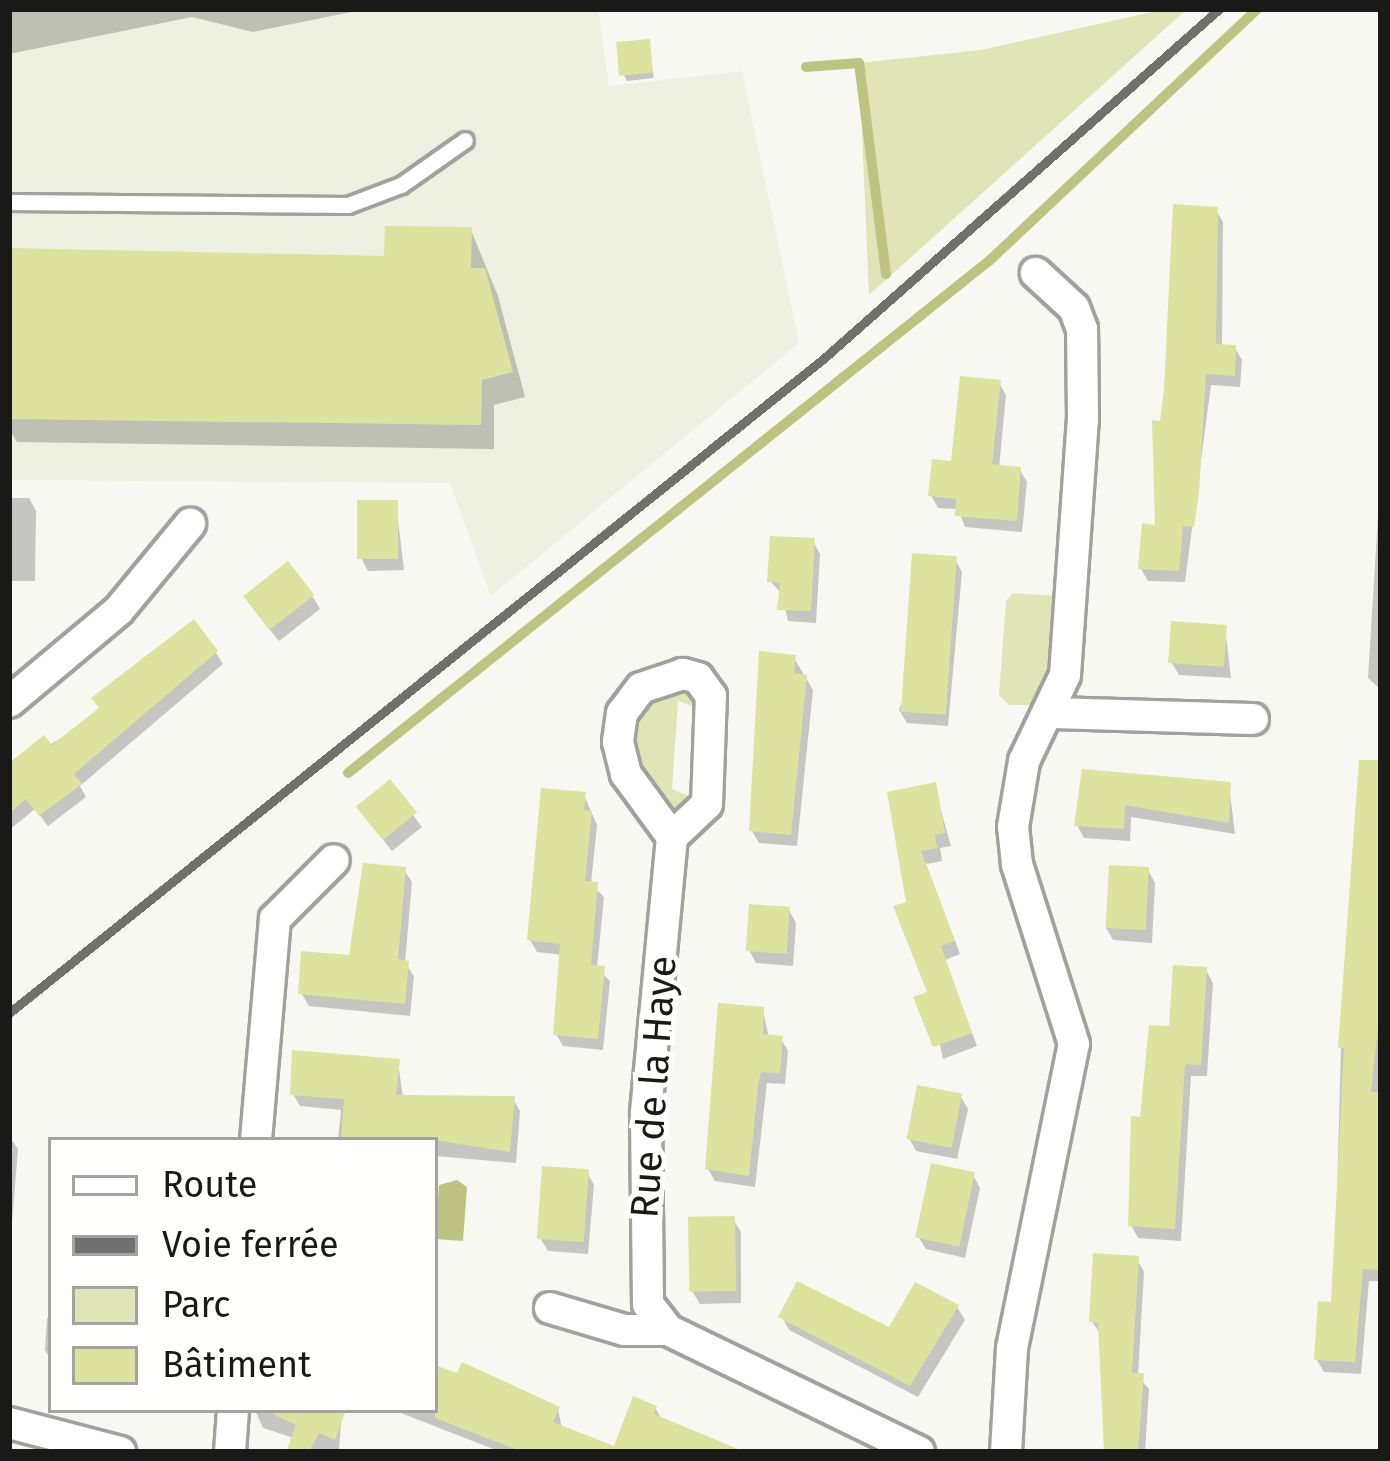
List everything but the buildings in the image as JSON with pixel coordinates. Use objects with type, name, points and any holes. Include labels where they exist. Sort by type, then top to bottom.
[{"type":"street","points":[[1006,1452],[1016,1323],[1073,1055],[1067,1006],[1014,845],[1024,761],[1052,713],[1071,644],[1084,361],[1074,308],[1036,273]]},
{"type":"street","points":[[9,702],[119,610],[190,524]]},
{"type":"street","points":[[683,674],[698,678],[711,697],[707,804],[672,837],[620,764],[619,728],[641,688],[683,674]]},
{"type":"street","points":[[1052,713],[1252,719]]},
{"type":"street","name":"Rue de la Haye","points":[[668,1330],[649,1304],[643,1192],[672,837]]},
{"type":"street","points":[[256,1137],[275,919],[334,860]]},
{"type":"street","points":[[550,1308],[624,1330],[668,1330],[919,1452]]},
{"type":"street","points":[[230,1452],[233,1413]]},
{"type":"street","points":[[9,1423],[120,1452]]},
{"type":"lane","points":[[9,202],[348,205],[401,185],[465,140]]},
{"type":"shaded area","points":[[9,9],[598,9],[609,86],[742,71],[799,343],[491,596],[450,483],[9,480]]},
{"type":"shaded area","points":[[457,1180],[467,1187],[463,1241],[438,1239],[439,1185]]},
{"type":"green space","points":[[1166,9],[1187,9],[869,295],[859,63],[981,50]]},
{"type":"green space","points":[[1013,593],[1057,596],[1046,673],[1032,705],[1009,705],[999,695],[1006,601]]},
{"type":"green space","points":[[683,688],[703,710],[678,701],[672,789],[695,799],[676,811],[656,804],[632,778],[629,723],[641,702]]},
{"type":"waterway","points":[[348,773],[989,261],[1257,9]]},
{"type":"waterway","points":[[806,67],[859,63],[886,274]]},
{"type":"railway","points":[[9,1013],[823,359],[1219,9]]}]
